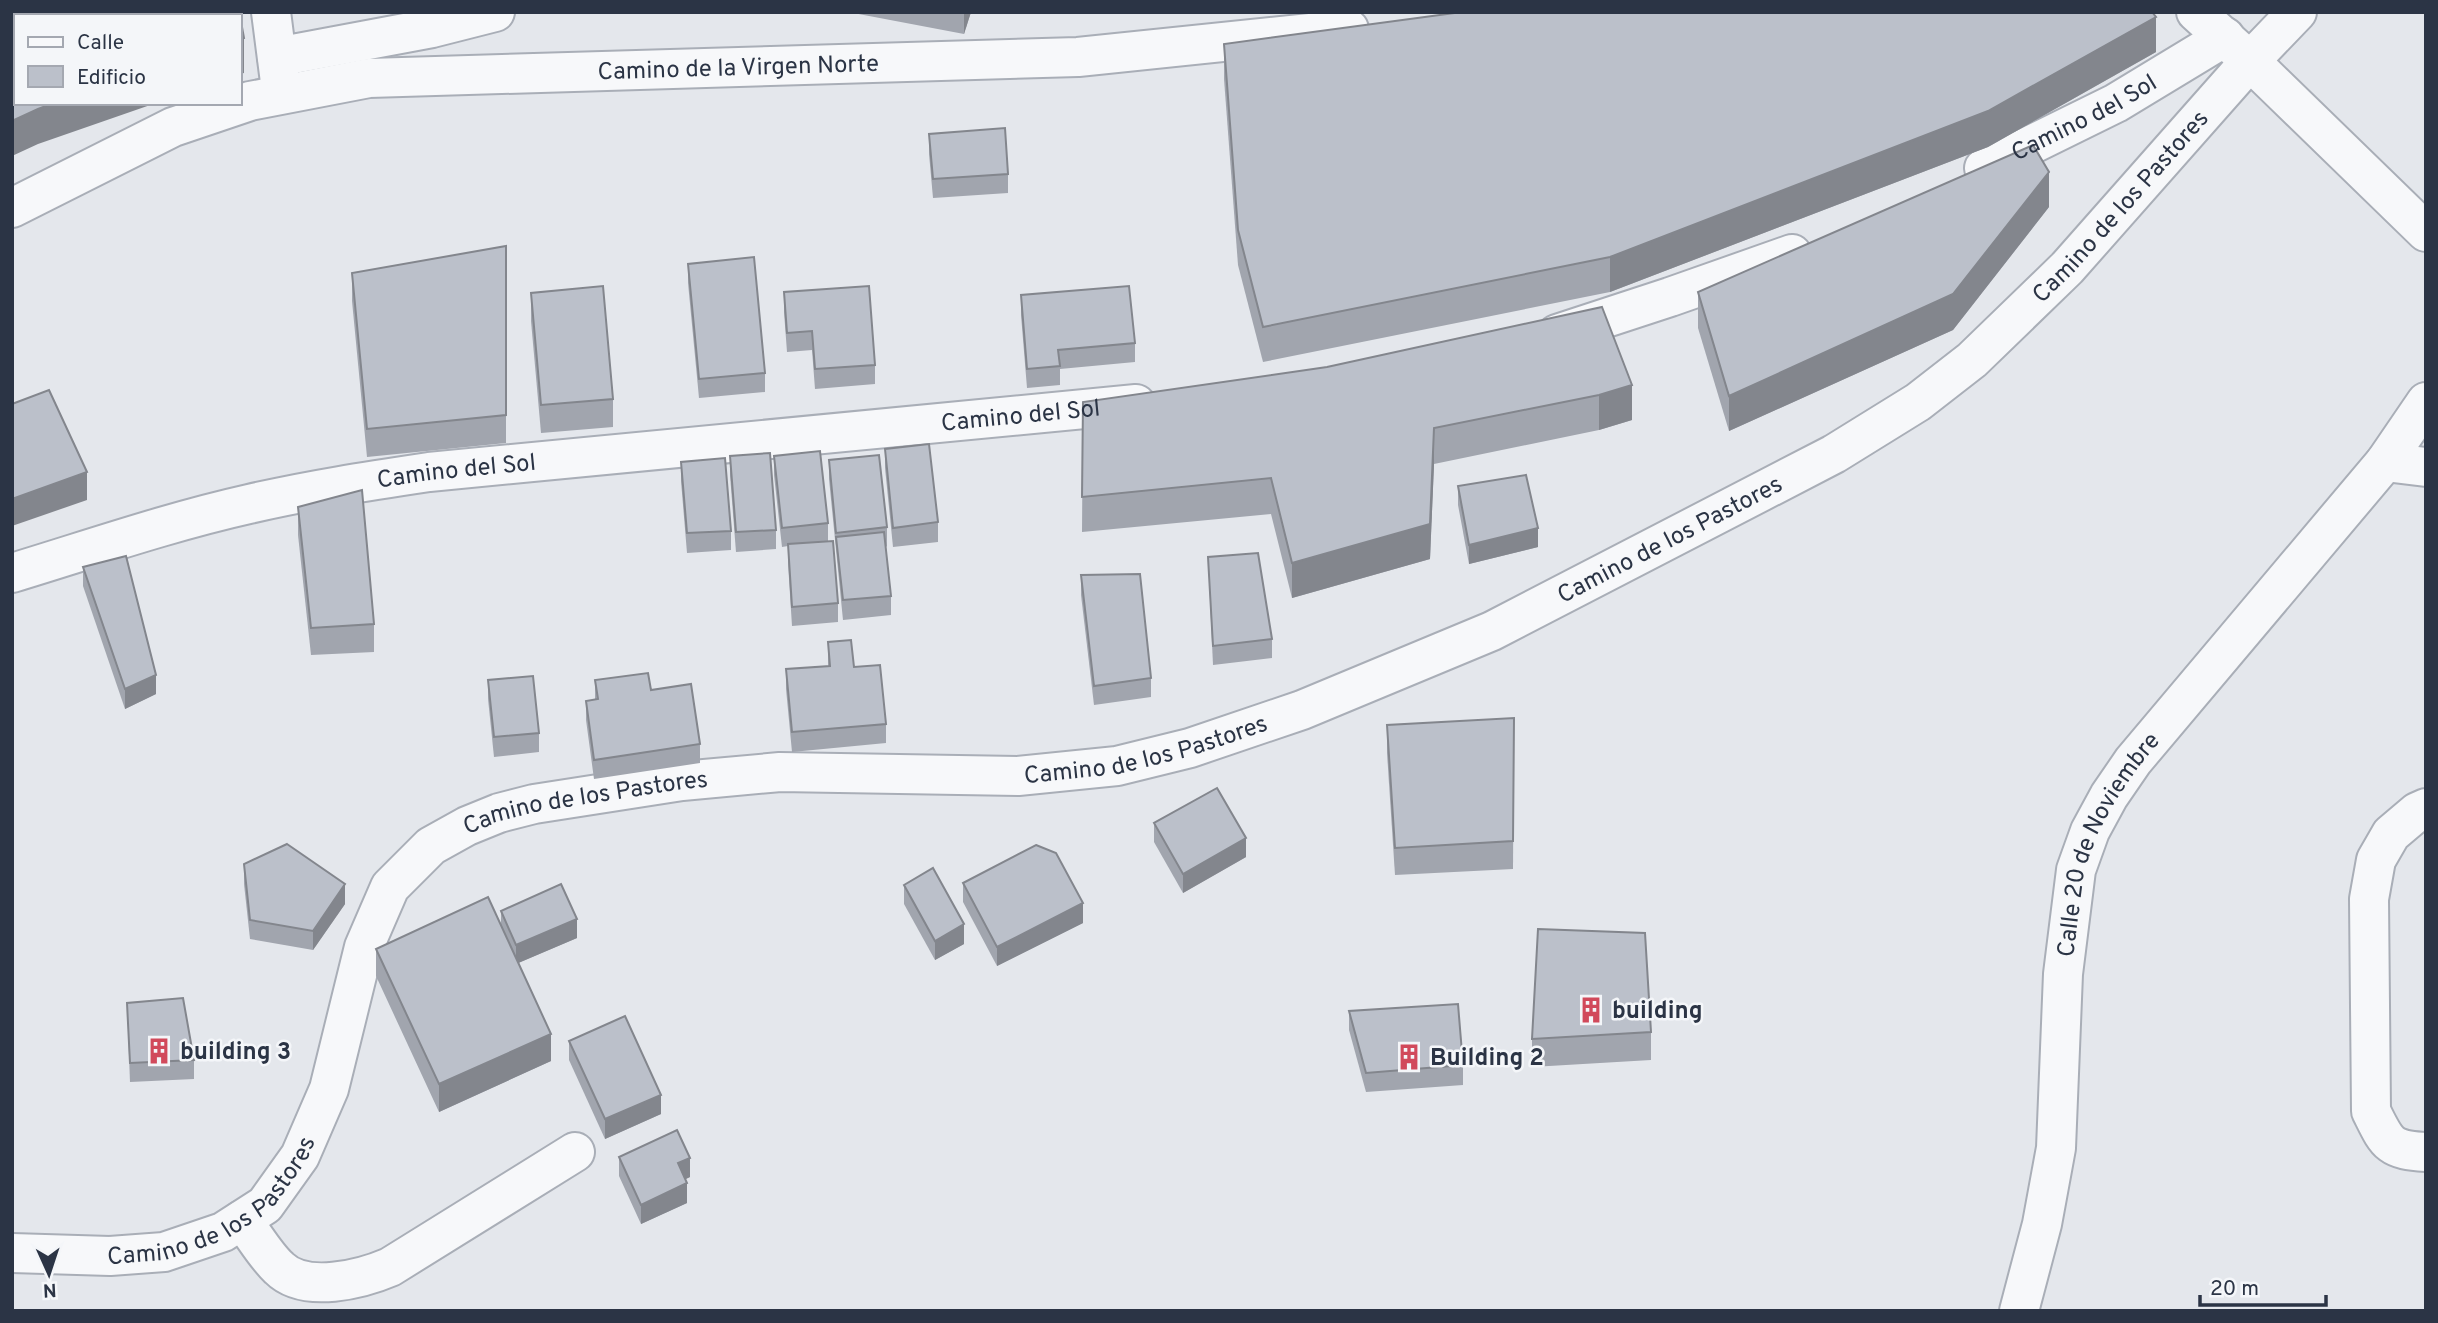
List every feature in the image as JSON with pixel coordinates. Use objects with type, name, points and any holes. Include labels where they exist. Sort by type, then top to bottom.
[{"type":"street","points":[[271,12],[282,95]]},
{"type":"street","points":[[277,57],[432,28],[495,12]]},
{"type":"street","points":[[2196,12],[2426,232]]},
{"type":"street","name":"Camino de los Pastores","points":[[12,1253],[110,1256],[164,1252],[223,1233],[265,1205],[300,1156],[328,1089],[364,947],[390,887],[431,846],[467,826],[499,813],[534,804],[682,781],[780,772],[1018,776],[1117,766],[1191,748],[1302,710],[1492,631],[1834,454],[1918,402],[1972,360],[2067,268],[2237,49],[2297,12]]},
{"type":"street","name":"Camino de la Virgen Norte","points":[[242,104],[382,78],[1078,57],[1388,25]]},
{"type":"street","name":"Camino del Sol","points":[[1948,186],[2116,103],[2237,49]]},
{"type":"street","name":"Camino de la Virgen Norte","points":[[12,208],[173,127],[238,105]]},
{"type":"street","points":[[1521,343],[1670,298],[1767,264],[1827,239]]},
{"type":"street","name":"Camino del Sol","points":[[12,573],[247,504],[346,484],[442,471],[1165,401]]},
{"type":"street","name":"Calle 20 de Noviembre","points":[[2019,1311],[2042,1224],[2056,1148],[2063,975],[2076,870],[2090,831],[2109,796],[2133,761],[2385,462],[2426,402]]},
{"type":"street","points":[[2385,462],[2426,467]]},
{"type":"street","points":[[2426,808],[2417,812],[2391,834],[2376,860],[2369,900],[2371,1111],[2386,1142],[2405,1151],[2426,1152]]},
{"type":"street","points":[[243,1220],[279,1269],[289,1275],[321,1282],[367,1277],[390,1267],[575,1152]]},
{"type":"building","points":[[12,12],[239,12],[14,14],[14,105],[49,105],[12,121]]},
{"type":"building","points":[[1462,12],[2152,12],[2156,17],[1988,111],[1610,257],[1263,327],[1238,230],[1224,44]]},
{"type":"building","points":[[1005,128],[1008,174],[933,179],[929,134]]},
{"type":"building","points":[[2033,145],[2049,172],[1953,294],[1729,396],[1698,292]]},
{"type":"building","points":[[506,246],[506,415],[367,429],[352,273]]},
{"type":"building","points":[[754,257],[765,373],[699,379],[688,264]]},
{"type":"building","points":[[603,286],[613,399],[541,405],[531,293]]},
{"type":"building","points":[[869,286],[875,365],[815,369],[812,331],[787,333],[784,292]]},
{"type":"building","points":[[1129,286],[1135,343],[1058,350],[1060,366],[1027,369],[1021,295]]},
{"type":"building","points":[[1602,307],[1632,385],[1599,395],[1434,428],[1430,524],[1292,563],[1271,478],[1082,497],[1083,402],[1327,367]]},
{"type":"building","points":[[49,390],[87,472],[12,499],[12,404]]},
{"type":"building","points":[[929,444],[938,522],[893,528],[885,449]]},
{"type":"building","points":[[820,451],[828,523],[782,528],[774,456]]},
{"type":"building","points":[[770,453],[776,530],[736,532],[730,456]]},
{"type":"building","points":[[879,455],[887,527],[836,533],[829,460]]},
{"type":"building","points":[[725,458],[731,531],[687,533],[681,462]]},
{"type":"building","points":[[1526,475],[1538,528],[1469,545],[1458,486]]},
{"type":"building","points":[[362,490],[374,624],[311,628],[298,507]]},
{"type":"building","points":[[884,532],[891,596],[843,600],[836,537]]},
{"type":"building","points":[[833,541],[838,603],[792,607],[788,544]]},
{"type":"building","points":[[1258,553],[1272,639],[1213,646],[1208,557]]},
{"type":"building","points":[[126,556],[156,675],[125,689],[83,567]]},
{"type":"building","points":[[1140,574],[1151,678],[1094,686],[1081,575]]},
{"type":"building","points":[[851,640],[854,667],[880,665],[886,724],[792,732],[786,669],[830,666],[828,642]]},
{"type":"building","points":[[648,673],[651,690],[691,684],[700,744],[594,760],[586,701],[598,699],[595,680]]},
{"type":"building","points":[[533,676],[539,733],[494,737],[488,680]]},
{"type":"building","points":[[1514,718],[1513,841],[1395,848],[1387,725]]},
{"type":"building","points":[[1217,788],[1246,838],[1183,874],[1154,823]]},
{"type":"building","points":[[287,844],[345,884],[313,931],[250,920],[244,864]]},
{"type":"building","points":[[1036,845],[1056,853],[1083,903],[997,947],[963,883]]},
{"type":"building","points":[[933,868],[964,924],[935,941],[904,885]]},
{"type":"building","points":[[561,884],[577,919],[516,945],[501,911]]},
{"type":"building","points":[[488,897],[551,1034],[439,1084],[376,949]]},
{"type":"building","name":"building","points":[[1538,929],[1645,933],[1651,1032],[1532,1039]]},
{"type":"building","name":"building 3","points":[[183,998],[194,1060],[130,1063],[127,1003]]},
{"type":"building","name":"Building 2","points":[[1458,1004],[1463,1065],[1366,1073],[1349,1011]]},
{"type":"building","points":[[625,1016],[661,1095],[605,1119],[569,1041]]},
{"type":"building","points":[[677,1130],[690,1158],[678,1163],[687,1183],[641,1205],[619,1157]]},
{"type":"place","name":"building","points":[[1591,1010]]},
{"type":"place","name":"building 3","points":[[159,1051]]},
{"type":"place","name":"Building 2","points":[[1409,1057]]}]
